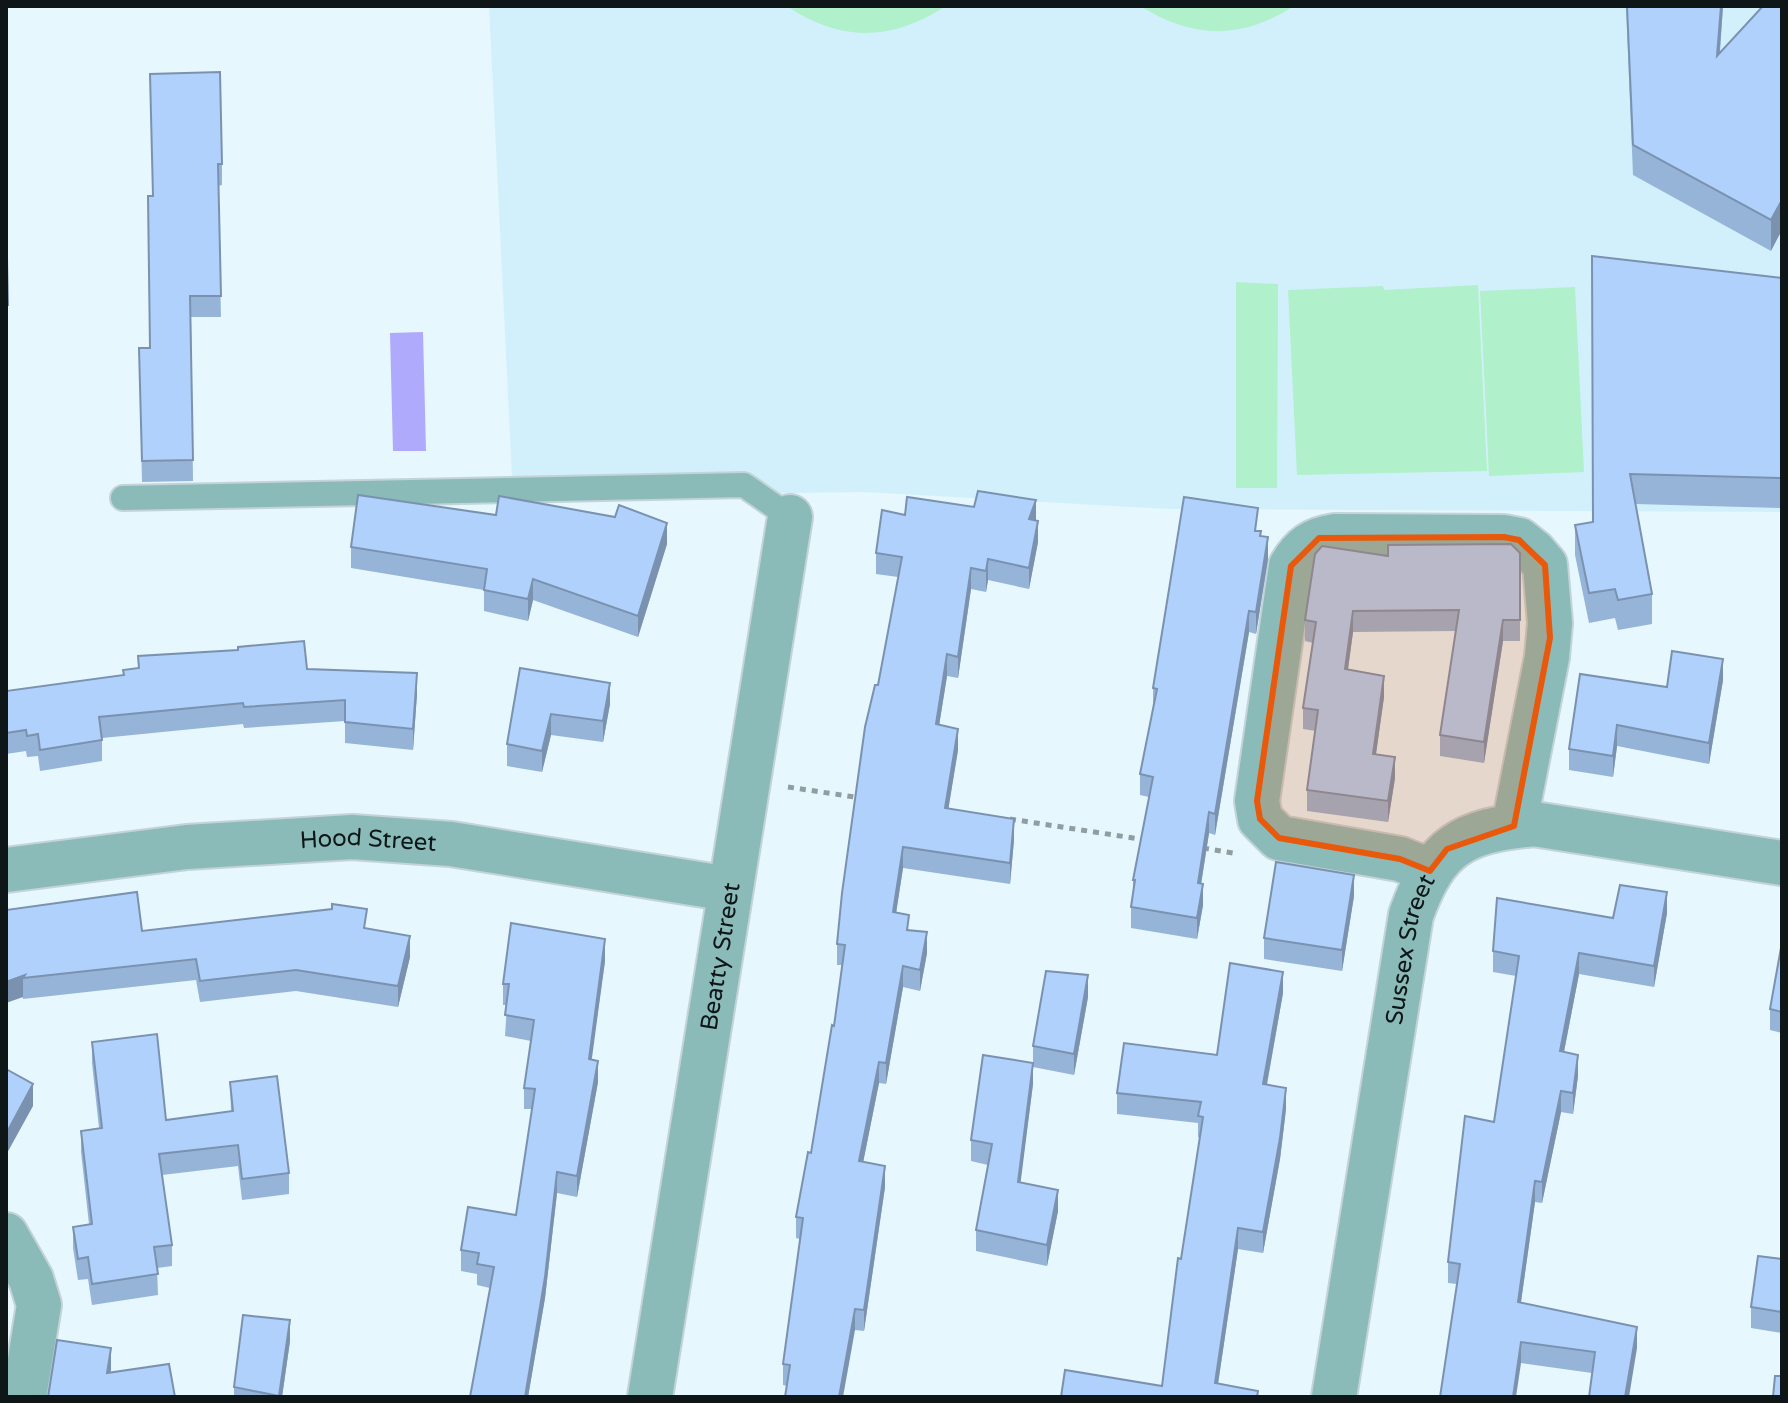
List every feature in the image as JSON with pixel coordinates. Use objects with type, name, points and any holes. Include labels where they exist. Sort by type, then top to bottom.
[{"type":"street","name":"Beatty Street","points":[[650,1397],[790,517]]},
{"type":"street","points":[[1430,871],[1400,859],[1279,838],[1260,819],[1257,801],[1291,566],[1298,553],[1319,538],[1504,537],[1519,540],[1545,565],[1550,638],[1514,826]]},
{"type":"street","name":"Sussex Street","points":[[1334,1397],[1411,915],[1423,881],[1447,849],[1472,836],[1534,824],[1782,863]]},
{"type":"street","name":"Hood Street","points":[[6,870],[187,847],[352,837],[451,844],[729,889]]},
{"type":"street","points":[[6,1235],[31,1279],[39,1305],[24,1397]]},
{"type":"lane","points":[[123,498],[744,485],[790,517]]},
{"type":"path","points":[[747,781],[874,799]]},
{"type":"path","points":[[997,818],[1150,840]]},
{"type":"path","points":[[1197,847],[1244,854]]},
{"type":"highlighted area","points":[[1504,537],[1519,540],[1545,565],[1550,638],[1514,826],[1447,849],[1430,871],[1400,859],[1279,838],[1260,819],[1257,801],[1291,566],[1319,538]]},
{"type":"shaded area","points":[[489,6],[1782,6],[1782,512],[1169,509],[863,492],[513,497]]},
{"type":"shaded area","points":[[423,332],[426,451],[393,451],[390,333]]},
{"type":"green space","points":[[787,6],[946,6],[906,26],[866,33],[827,27]]},
{"type":"green space","points":[[1140,6],[1294,6],[1255,25],[1217,31],[1179,25]]},
{"type":"green space","points":[[1236,282],[1278,284],[1277,488],[1236,488]]},
{"type":"green space","points":[[1478,285],[1487,471],[1297,475],[1288,290],[1383,286],[1384,290]]},
{"type":"green space","points":[[1575,287],[1584,472],[1489,476],[1480,291]]},
{"type":"building","points":[[1627,6],[1721,6],[1717,56],[1763,6],[1782,6],[1782,200],[1771,220],[1633,145]]},
{"type":"building","points":[[220,72],[222,164],[218,164],[221,296],[190,296],[193,460],[142,461],[139,348],[150,348],[148,196],[153,196],[150,74]]},
{"type":"building","points":[[6,211],[8,305],[6,305]]},
{"type":"building","points":[[1592,256],[1782,278],[1782,478],[1630,474],[1652,594],[1618,600],[1615,589],[1589,593],[1575,525],[1593,522]]},
{"type":"building","points":[[978,491],[1036,500],[1029,519],[1038,521],[1029,568],[988,559],[986,571],[971,568],[958,657],[947,654],[936,724],[958,729],[945,808],[1014,819],[1010,863],[903,847],[893,912],[909,915],[907,930],[927,932],[920,970],[903,966],[886,1063],[879,1062],[859,1161],[885,1166],[864,1310],[855,1309],[839,1397],[785,1397],[790,1365],[783,1364],[803,1218],[796,1217],[834,1026],[845,945],[837,944],[842,893],[865,727],[875,685],[878,685],[902,557],[876,553],[882,510],[905,515],[907,497],[974,507]]},
{"type":"building","points":[[358,495],[496,515],[499,496],[615,517],[619,505],[667,523],[638,616],[533,579],[528,599],[484,590],[487,569],[351,547]]},
{"type":"building","points":[[1184,497],[1258,508],[1255,531],[1261,531],[1260,536],[1268,537],[1256,612],[1249,611],[1215,814],[1209,812],[1198,883],[1203,884],[1197,918],[1131,907],[1133,880],[1153,777],[1140,774],[1157,689],[1153,688]]},
{"type":"building","points":[[1511,544],[1520,553],[1520,620],[1503,620],[1484,742],[1440,735],[1459,610],[1353,611],[1345,669],[1384,676],[1373,754],[1395,757],[1388,801],[1307,790],[1318,710],[1303,708],[1316,622],[1305,620],[1315,554],[1322,546],[1388,556],[1388,545]]},
{"type":"building","points":[[304,641],[307,669],[417,673],[413,729],[345,722],[345,700],[244,707],[243,703],[99,717],[102,740],[40,750],[38,734],[27,736],[26,730],[6,733],[6,691],[124,675],[123,670],[139,668],[138,656],[238,650],[238,647]]},
{"type":"building","points":[[1672,651],[1723,659],[1709,743],[1617,725],[1613,756],[1569,749],[1580,674],[1667,687]]},
{"type":"building","points":[[520,668],[610,683],[603,721],[551,714],[542,751],[507,744]]},
{"type":"building","points":[[1276,862],[1354,875],[1342,950],[1264,938]]},
{"type":"building","points":[[1620,885],[1667,892],[1654,966],[1579,953],[1560,1051],[1578,1055],[1573,1093],[1561,1091],[1542,1182],[1535,1181],[1518,1302],[1637,1327],[1625,1397],[1589,1397],[1595,1352],[1521,1342],[1513,1397],[1440,1397],[1460,1264],[1448,1262],[1465,1116],[1494,1122],[1519,956],[1493,951],[1497,898],[1613,918]]},
{"type":"building","points":[[137,892],[142,931],[332,909],[332,904],[367,909],[364,928],[410,936],[398,986],[296,970],[200,981],[196,959],[23,978],[25,975],[6,982],[6,910]]},
{"type":"building","points":[[511,923],[605,939],[589,1059],[598,1061],[577,1176],[557,1172],[545,1277],[525,1397],[470,1397],[494,1267],[477,1264],[479,1253],[461,1250],[468,1207],[516,1215],[535,1089],[524,1088],[534,1020],[505,1015],[509,984],[503,984]]},
{"type":"building","points":[[1782,942],[1782,1012],[1770,1009]]},
{"type":"building","points":[[1230,963],[1283,972],[1263,1084],[1286,1088],[1280,1138],[1263,1232],[1238,1228],[1215,1383],[1258,1391],[1257,1397],[1061,1397],[1065,1370],[1162,1386],[1178,1258],[1181,1259],[1203,1117],[1198,1116],[1201,1102],[1117,1093],[1124,1043],[1217,1055]]},
{"type":"building","points":[[1046,971],[1088,975],[1074,1054],[1033,1046]]},
{"type":"building","points":[[157,1034],[166,1120],[233,1111],[230,1082],[277,1076],[289,1173],[242,1179],[238,1145],[159,1154],[172,1245],[154,1247],[158,1274],[92,1284],[88,1257],[78,1259],[73,1227],[92,1224],[81,1131],[102,1128],[92,1042]]},
{"type":"building","points":[[983,1055],[1033,1063],[1018,1182],[1058,1190],[1047,1245],[976,1230],[992,1144],[971,1140]]},
{"type":"building","points":[[6,1069],[33,1084],[6,1134]]},
{"type":"building","points":[[1758,1256],[1782,1259],[1782,1312],[1751,1307]]},
{"type":"building","points":[[243,1315],[290,1320],[279,1396],[234,1387]]},
{"type":"building","points":[[57,1340],[111,1348],[107,1373],[169,1364],[175,1397],[48,1397]]},
{"type":"building","points":[[1775,1376],[1782,1376],[1782,1397],[1773,1397]]}]
